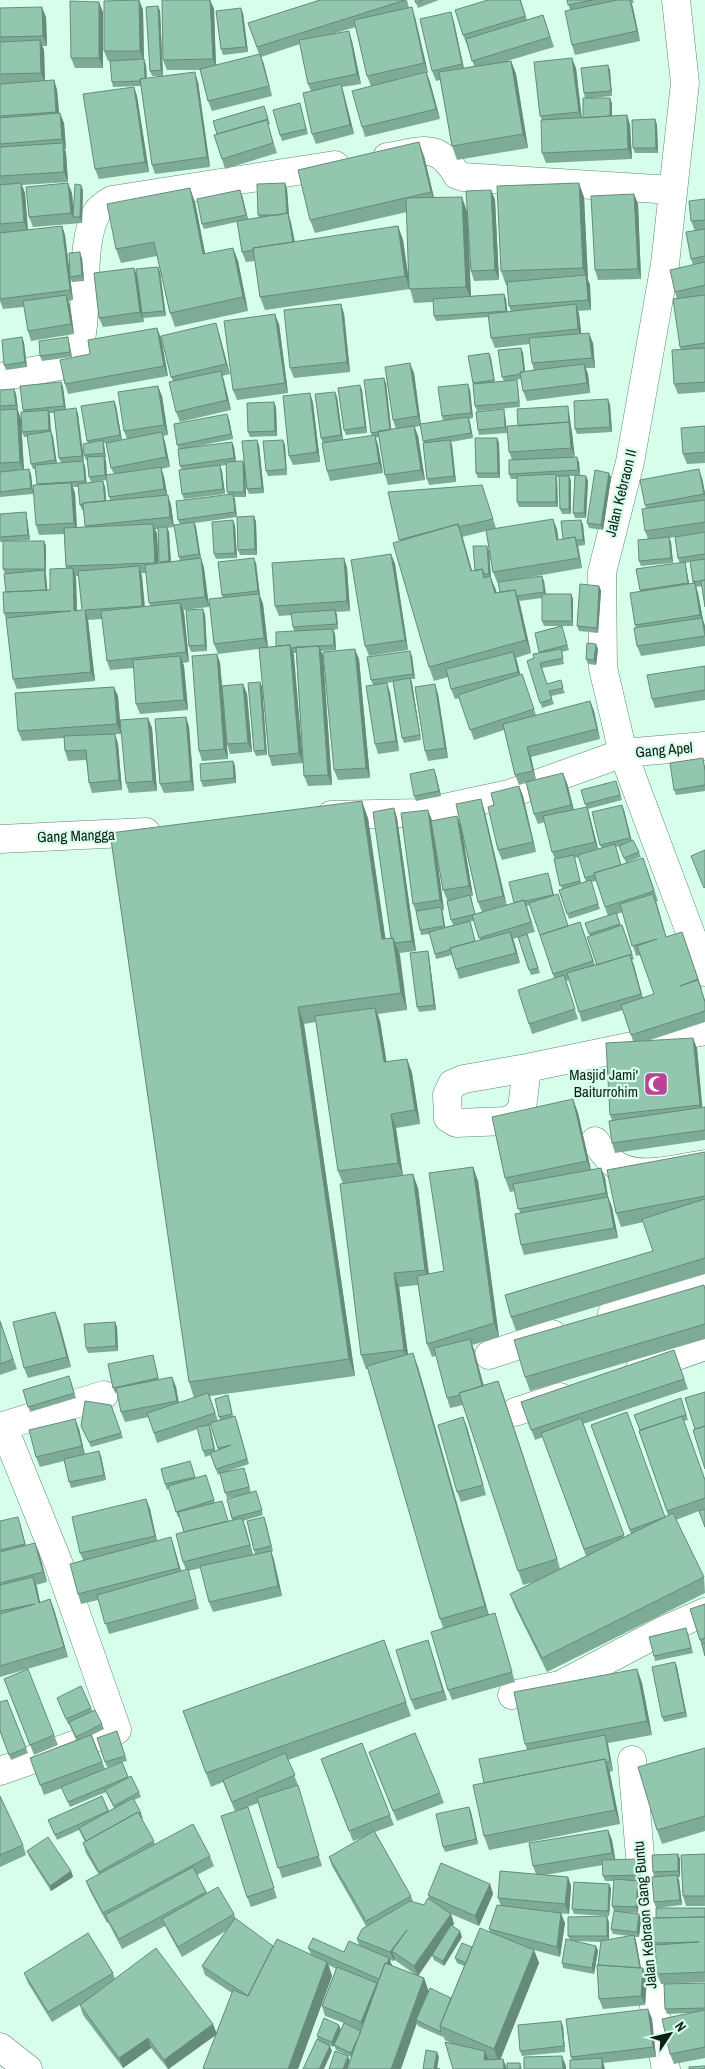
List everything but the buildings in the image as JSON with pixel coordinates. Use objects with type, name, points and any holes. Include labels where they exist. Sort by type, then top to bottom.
[{"type":"street","name":"Jalan Kebraon II","points":[[676,0],[695,77],[673,190],[665,264],[630,462],[602,572],[603,668],[623,753],[705,972]]},
{"type":"street","points":[[0,377],[65,366],[75,361],[82,340],[89,236],[98,211],[112,200],[432,150],[446,158],[456,175],[463,177],[673,190]]},
{"type":"street","name":"Gang Apel","points":[[623,753],[705,746]]},
{"type":"street","points":[[306,817],[421,814],[509,794],[623,753]]},
{"type":"street","name":"Gang Mangga","points":[[0,839],[113,835],[171,830]]},
{"type":"street","points":[[0,834],[0,839]]},
{"type":"street","points":[[527,1068],[705,1031]]},
{"type":"street","points":[[595,1141],[614,1164],[640,1173],[705,1164]]},
{"type":"street","points":[[488,1355],[705,1282]]},
{"type":"street","points":[[615,1378],[705,1346]]},
{"type":"street","points":[[515,1412],[588,1387]]},
{"type":"street","points":[[0,1772],[117,1730],[58,1562],[2,1426],[104,1395]]},
{"type":"street","points":[[512,1695],[560,1685],[662,1631],[705,1612]]},
{"type":"street","name":"Jalan Kebraon Gang Buntu","points":[[632,1760],[651,1990],[666,2069]]},
{"type":"street","points":[[0,2047],[28,2069]]},
{"type":"place","name":"Masjid Jami' Baiturrohim","points":[[656,1084]]}]
